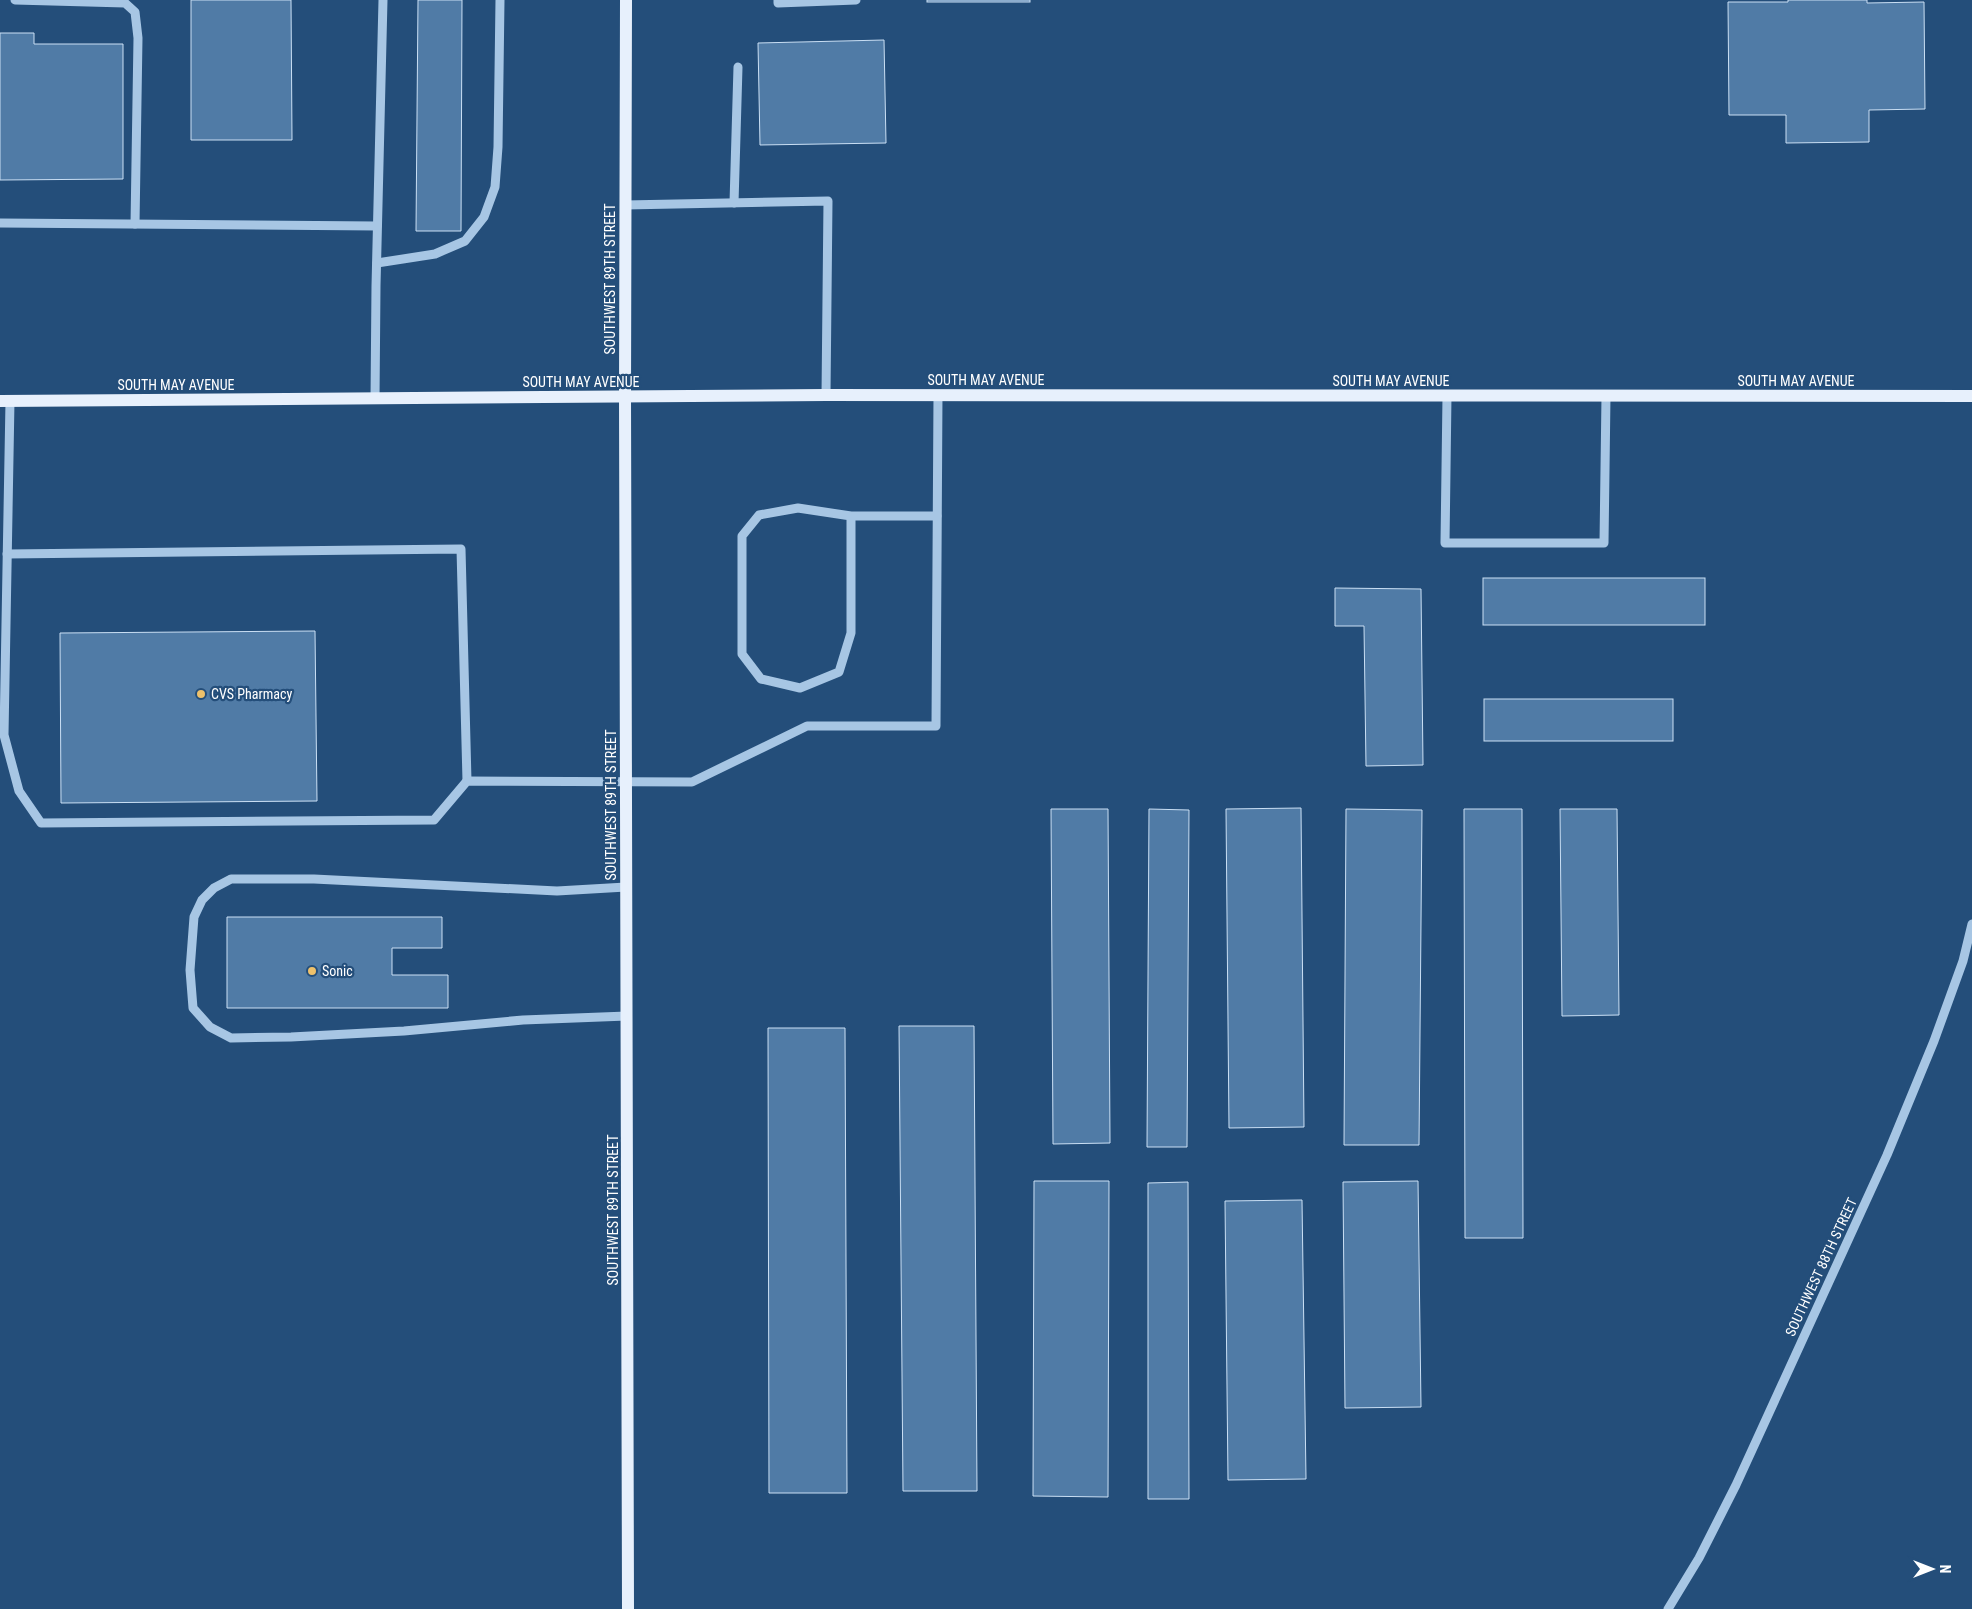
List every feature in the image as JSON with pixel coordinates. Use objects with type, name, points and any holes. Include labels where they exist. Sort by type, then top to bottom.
[{"type":"main road","name":"SOUTHWEST 89TH STREET","points":[[626,0],[628,1609]]},
{"type":"main road","name":"SOUTH MAY AVENUE","points":[[5,401],[826,395],[1972,396]]},
{"type":"street","points":[[15,0],[124,3],[135,12],[138,38],[135,224]]},
{"type":"street","points":[[375,399],[383,0]]},
{"type":"street","points":[[377,263],[435,254],[465,241],[484,217],[495,187],[498,147],[500,0]]},
{"type":"street","points":[[778,0],[778,3],[856,0]]},
{"type":"street","points":[[734,203],[738,67]]},
{"type":"street","points":[[625,205],[828,202],[826,395]]},
{"type":"street","points":[[0,223],[377,226]]},
{"type":"street","points":[[467,781],[692,782],[807,726],[936,726],[938,395]]},
{"type":"street","points":[[1448,396],[1445,542],[1604,542],[1606,396]]},
{"type":"street","points":[[5,401],[7,554],[4,735],[19,791],[41,823],[434,820],[467,781],[461,549],[7,554]]},
{"type":"street","points":[[851,516],[851,633],[839,672],[800,688],[761,679],[742,654],[742,536],[759,515],[798,508],[851,516],[937,516]]},
{"type":"street","points":[[626,888],[556,891],[314,879],[231,879],[214,888],[202,900],[194,917],[190,970],[193,1008],[210,1027],[231,1038],[404,1031],[523,1020],[627,1016]]},
{"type":"street","name":"SOUTHWEST 88TH STREET","points":[[1668,1609],[1699,1558],[1736,1485],[1887,1155],[1934,1041],[1963,960],[1972,924]]},
{"type":"building","points":[[191,0],[291,0],[292,140],[191,140]]},
{"type":"building","points":[[418,0],[462,0],[461,231],[416,231]]},
{"type":"building","points":[[927,0],[1030,0],[1030,2],[927,2]]},
{"type":"building","points":[[1788,0],[1867,0],[1867,3],[1924,2],[1925,109],[1869,110],[1869,142],[1786,143],[1786,115],[1729,115],[1728,2],[1788,2]]},
{"type":"building","points":[[0,33],[34,33],[34,44],[123,44],[123,179],[0,180]]},
{"type":"building","points":[[884,40],[886,143],[760,145],[758,43]]},
{"type":"building","points":[[1483,578],[1705,578],[1705,625],[1483,625]]},
{"type":"building","points":[[1335,588],[1421,589],[1423,765],[1366,766],[1364,626],[1335,626]]},
{"type":"building","points":[[315,631],[317,801],[61,803],[60,633]]},
{"type":"building","points":[[1484,699],[1673,699],[1673,741],[1484,741]]},
{"type":"building","points":[[1301,808],[1304,1127],[1229,1128],[1226,809]]},
{"type":"building","points":[[1051,809],[1108,809],[1110,1143],[1053,1144]]},
{"type":"building","points":[[1149,809],[1189,810],[1187,1147],[1147,1147]]},
{"type":"building","points":[[1346,809],[1422,810],[1419,1145],[1344,1145]]},
{"type":"building","points":[[1464,809],[1522,809],[1523,1238],[1465,1238]]},
{"type":"building","points":[[1560,809],[1617,809],[1619,1015],[1562,1016]]},
{"type":"building","points":[[227,917],[442,917],[442,948],[392,948],[392,975],[448,975],[448,1008],[227,1008]]},
{"type":"building","points":[[899,1026],[974,1026],[977,1491],[903,1491]]},
{"type":"building","points":[[768,1028],[845,1028],[847,1493],[769,1493]]},
{"type":"building","points":[[1034,1181],[1109,1181],[1108,1497],[1033,1496]]},
{"type":"building","points":[[1418,1181],[1421,1407],[1345,1408],[1343,1182]]},
{"type":"building","points":[[1188,1182],[1189,1499],[1148,1499],[1148,1183]]},
{"type":"building","points":[[1302,1200],[1306,1479],[1228,1480],[1225,1201]]},
{"type":"place","name":"CVS Pharmacy","points":[[201,694]]},
{"type":"place","name":"Sonic","points":[[312,971]]}]
